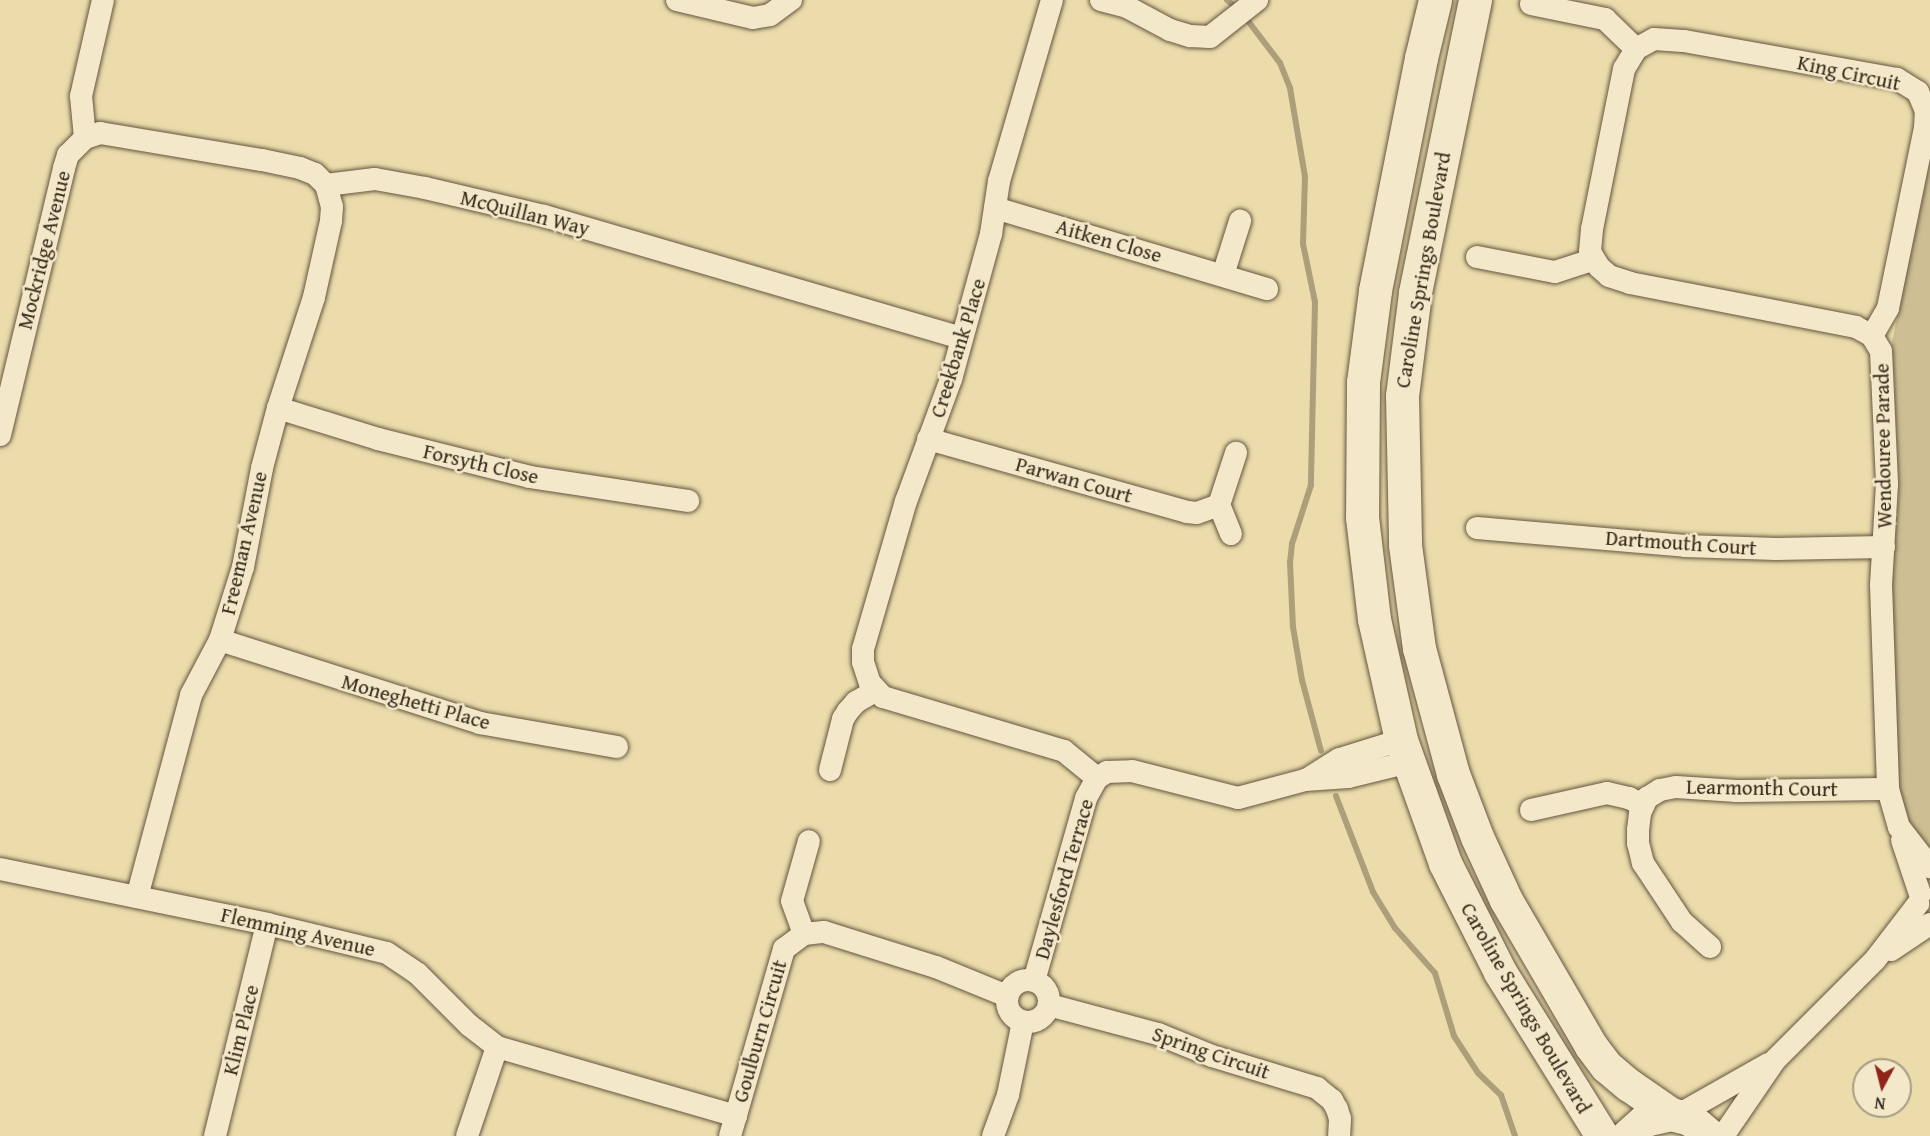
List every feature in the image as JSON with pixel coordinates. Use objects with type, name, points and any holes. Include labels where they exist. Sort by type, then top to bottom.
[{"type":"main road","name":"Caroline Springs Boulevard","points":[[1435,0],[1420,58],[1375,291],[1364,370],[1361,420],[1362,517],[1367,568],[1382,665],[1405,751],[1445,863],[1500,972],[1602,1136]]},
{"type":"main road","name":"Caroline Springs Boulevard","points":[[1475,0],[1415,293],[1402,396],[1402,500],[1409,588],[1419,648],[1442,737],[1477,837],[1506,900],[1591,1046],[1606,1066],[1624,1082],[1675,1114],[1701,1126],[1710,1136]]},
{"type":"main road","points":[[1405,751],[1442,737]]},
{"type":"main road","points":[[1627,1136],[1645,1119],[1675,1114]]},
{"type":"street","points":[[103,0],[81,96],[85,138],[100,133],[262,160],[300,168],[315,174],[326,185]]},
{"type":"street","points":[[677,0],[753,18],[770,15],[792,0]]},
{"type":"street","name":"Creekbank Place","points":[[875,691],[865,673],[863,649],[906,501],[943,405],[989,243],[999,182],[1052,0]]},
{"type":"street","points":[[1101,0],[1127,7],[1180,33],[1210,37],[1256,1]]},
{"type":"street","points":[[1477,257],[1555,272],[1593,260],[1590,244],[1594,218],[1624,69],[1636,48],[1605,19],[1531,4]]},
{"type":"street","name":"King Circuit","points":[[1636,48],[1654,39],[1683,41],[1885,77],[1904,82],[1918,92],[1926,111],[1926,128],[1888,308],[1872,336]]},
{"type":"street","name":"Mockridge Avenue","points":[[0,435],[63,168],[68,156],[85,138]]},
{"type":"street","name":"McQuillan Way","points":[[326,185],[375,179],[544,216],[962,338]]},
{"type":"street","name":"Freeman Avenue","points":[[137,897],[191,694],[220,640],[243,567],[262,468],[278,408],[314,297],[332,207],[326,185]]},
{"type":"street","name":"Aitken Close","points":[[995,208],[1266,288]]},
{"type":"street","points":[[1224,275],[1240,221]]},
{"type":"street","name":"Wendouree Parade","points":[[1593,260],[1602,271],[1617,279],[1856,327],[1872,336],[1881,351],[1887,484],[1881,585],[1888,789],[1908,864],[1926,906]]},
{"type":"street","name":"Forsyth Close","points":[[278,408],[378,439],[530,477],[688,501]]},
{"type":"street","name":"Parwan Court","points":[[928,439],[1187,512],[1197,513],[1219,506]]},
{"type":"street","points":[[1231,534],[1219,506],[1236,453]]},
{"type":"street","name":"Dartmouth Court","points":[[1478,528],[1685,546],[1776,549],[1884,547]]},
{"type":"street","name":"Moneghetti Place","points":[[220,640],[480,723],[617,747]]},
{"type":"street","points":[[830,770],[843,719],[856,702],[875,691],[896,702],[1064,751],[1097,778]]},
{"type":"street","name":"Daylesford Terrace","points":[[1034,981],[1086,798],[1097,778],[1107,772],[1132,771],[1239,798],[1305,780],[1340,759],[1405,751]]},
{"type":"street","name":"Learmonth Court","points":[[1642,805],[1660,790],[1676,787],[1731,791],[1888,789]]},
{"type":"street","points":[[1531,810],[1606,793],[1622,796],[1642,805],[1638,843],[1643,863],[1682,922],[1710,947]]},
{"type":"street","name":"Wendouree Parade","points":[[1899,826],[1930,867]]},
{"type":"street","points":[[809,841],[792,901],[804,934],[824,932],[936,968],[1007,996]]},
{"type":"street","name":"Flemming Avenue","points":[[0,869],[267,924],[387,953],[418,974],[469,1025],[497,1047],[733,1126]]},
{"type":"street","points":[[1723,1136],[1775,1060],[1926,906]]},
{"type":"street","name":"Klim Place","points":[[215,1136],[267,924]]},
{"type":"street","name":"Goulburn Circuit","points":[[733,1126],[784,949],[804,934]]},
{"type":"street","points":[[1027,980],[1034,981],[1044,987],[1048,1005],[1036,1020],[1023,1022],[1008,1009],[1007,996],[1014,984],[1027,980]]},
{"type":"street","name":"Spring Circuit","points":[[1048,1005],[1158,1034],[1212,1056],[1317,1088],[1332,1100],[1337,1109],[1340,1119],[1339,1136]]},
{"type":"street","points":[[993,1136],[1008,1095],[1023,1022]]},
{"type":"street","points":[[467,1136],[497,1047]]},
{"type":"street","points":[[1675,1114],[1775,1060]]},
{"type":"shaded area","points":[[1930,150],[1930,860],[1907,818],[1898,789],[1891,591],[1899,485],[1892,343]]},
{"type":"waterway","points":[[1227,0],[1238,9]]},
{"type":"waterway","points":[[1245,17],[1280,63],[1290,88],[1305,177],[1303,244],[1315,302],[1311,485],[1292,544],[1290,562],[1293,627],[1302,680],[1321,751]]},
{"type":"waterway","points":[[1336,796],[1373,892],[1395,928],[1435,973],[1454,1036],[1478,1073],[1501,1095],[1515,1136]]}]
